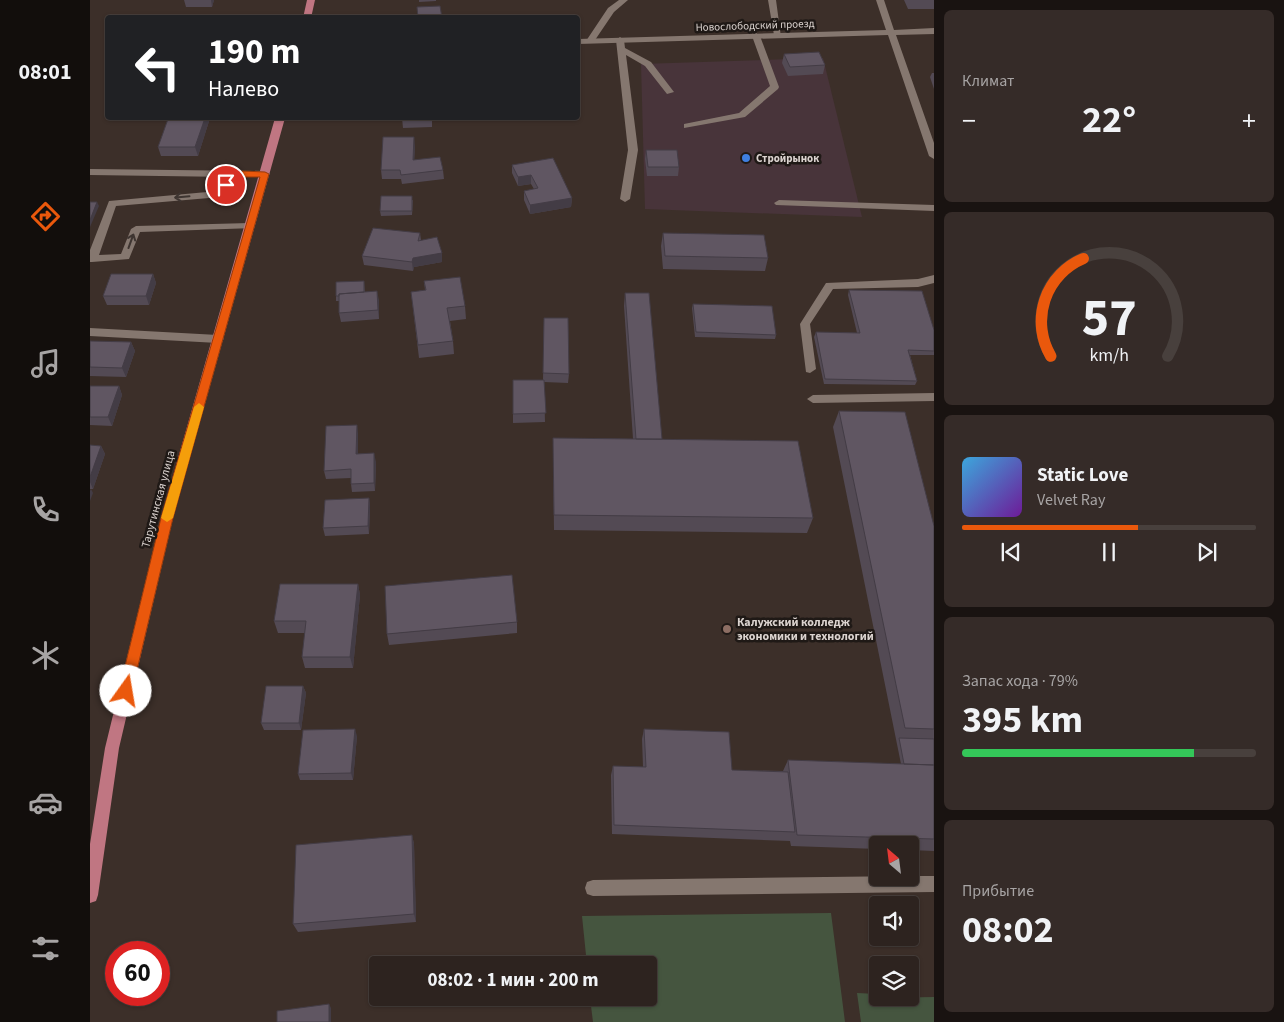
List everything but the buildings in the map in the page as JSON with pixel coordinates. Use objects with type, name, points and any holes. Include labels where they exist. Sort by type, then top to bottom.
[{"type":"main road","points":[[307,15],[311,0]]},
{"type":"main road","name":"Тарутинская улица","points":[[90,895],[112,748],[167,518],[279,120]]},
{"type":"street","points":[[590,41],[611,10],[624,0]]},
{"type":"street","points":[[772,0],[778,35]]},
{"type":"street","points":[[880,0],[934,156]]},
{"type":"street","name":"Новослободский проезд","points":[[580,42],[590,41],[621,45],[778,35],[934,31]]},
{"type":"street","points":[[687,126],[742,115],[775,87],[756,36]]},
{"type":"street","points":[[621,45],[648,64],[670,92]]},
{"type":"street","points":[[621,45],[633,150],[624,199]]},
{"type":"street","points":[[90,172],[265,174]]},
{"type":"street","points":[[242,174],[209,195],[112,203],[92,259],[125,257],[136,228],[250,226]]},
{"type":"street","points":[[779,203],[934,208]]},
{"type":"street","points":[[810,369],[805,324],[830,286],[918,282],[934,279]]},
{"type":"street","points":[[90,332],[218,339]]},
{"type":"street","points":[[812,399],[934,397]]},
{"type":"street","points":[[593,888],[934,884]]},
{"type":"shaded area","name":"Стройрынок","points":[[823,58],[862,217],[645,209],[641,64]]},
{"type":"green space","points":[[831,913],[845,1022],[593,1022],[591,1006],[657,1006],[657,956],[586,956],[582,916]]},
{"type":"green space","points":[[857,993],[869,994],[869,1006],[919,1006],[919,997],[934,997],[934,1022],[861,1022]]},
{"type":"slow traffic","points":[[167,518],[199,407]]},
{"type":"place","name":"Стройрынок","points":[[746,158]]},
{"type":"place","name":"Калужский колледж экономики и технологий","points":[[727,629]]},
{"type":"route","points":[[126,691],[167,518],[265,174],[242,174],[226,185]]}]
